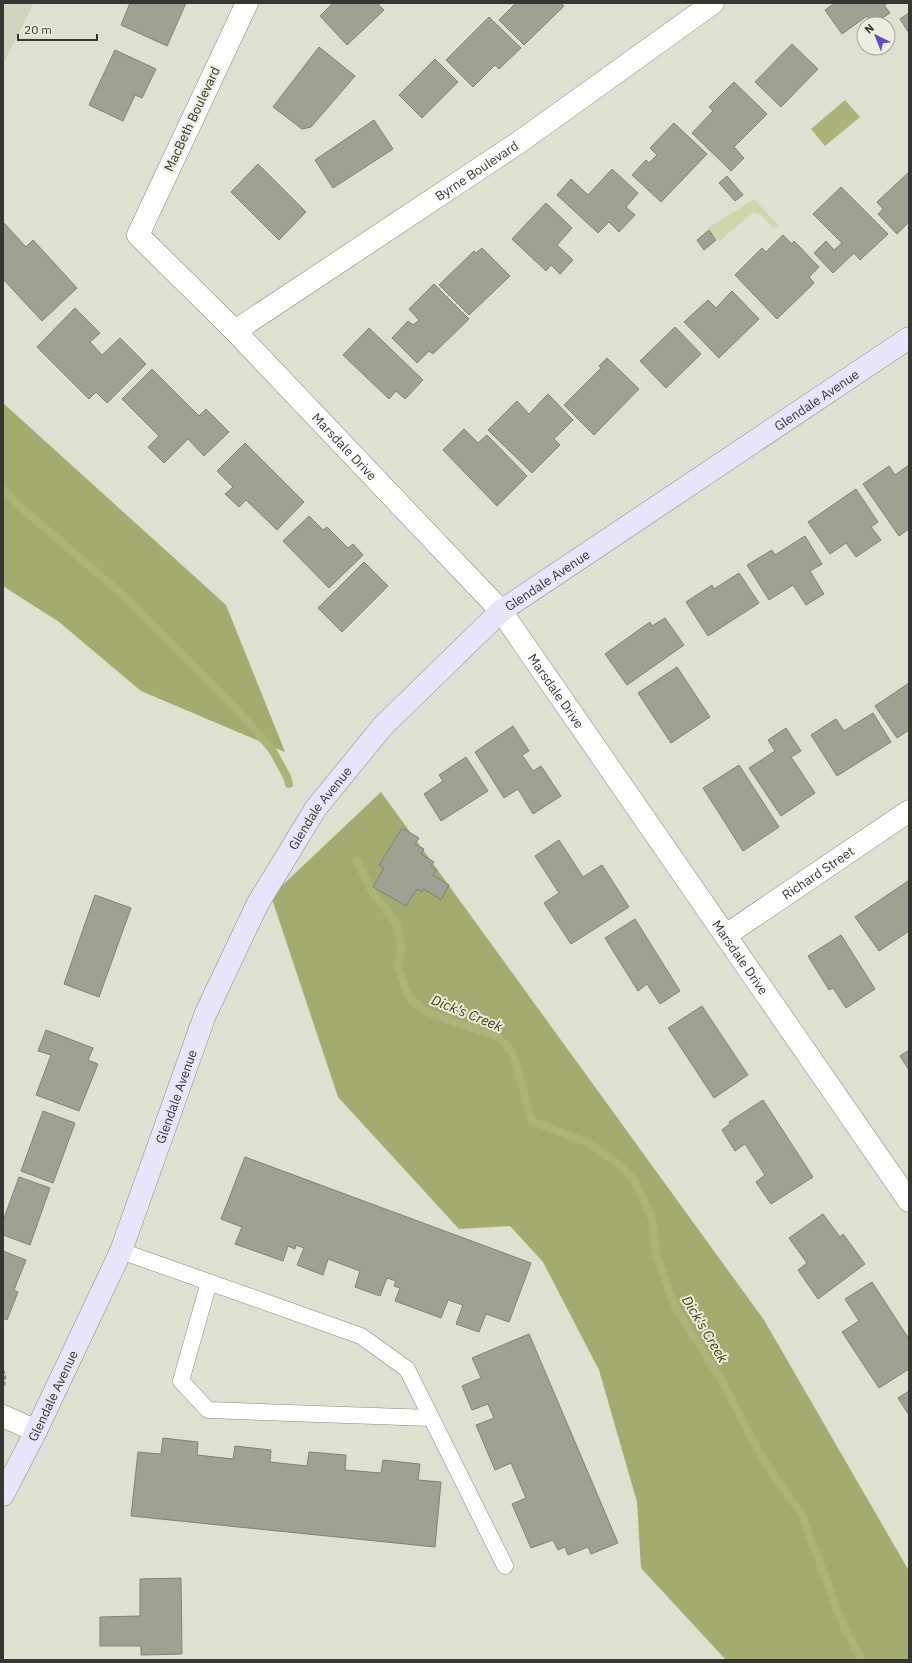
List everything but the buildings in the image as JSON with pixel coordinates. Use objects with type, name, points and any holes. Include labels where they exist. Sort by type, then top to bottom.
[{"type":"main road","name":"Glendale Avenue","points":[[3,1495],[36,1431],[121,1251],[205,1015],[258,903],[316,808],[383,726],[501,611],[909,338]]},
{"type":"street","name":"MacBeth Boulevard","points":[[138,235],[247,3]]},
{"type":"street","name":"Byrne Boulevard","points":[[236,332],[518,143],[713,3]]},
{"type":"street","name":"Marsdale Drive","points":[[138,235],[236,332],[501,611],[909,1201]]},
{"type":"street","name":"Richard Street","points":[[726,935],[909,811]]},
{"type":"street","points":[[3,1416],[36,1431]]},
{"type":"lane","points":[[121,1251],[362,1336],[407,1369],[505,1566]]},
{"type":"lane","points":[[208,1282],[181,1381],[208,1410],[431,1418]]},
{"type":"path","points":[[3,1370],[5,1376],[4,1386]]},
{"type":"shaded area","points":[[3,3],[34,3],[3,64]]},
{"type":"shaded area","points":[[845,100],[860,117],[825,146],[811,129]]},
{"type":"shaded area","points":[[754,199],[778,225],[774,229],[759,213],[757,215],[754,212],[719,241],[708,228]]},
{"type":"shaded area","points":[[3,403],[226,605],[285,752],[141,691],[59,622],[3,586]]},
{"type":"shaded area","points":[[381,792],[764,1320],[909,1571],[909,1660],[726,1660],[641,1568],[637,1502],[599,1370],[543,1262],[510,1226],[459,1229],[338,1097],[271,896]]},
{"type":"waterway","points":[[3,489],[17,504],[123,595],[243,716],[273,751],[287,777],[289,784]]},
{"type":"waterway","name":"Dick's Creek","points":[[357,861],[371,890],[397,924],[401,947],[398,967],[409,997],[424,1011],[498,1037],[512,1051],[532,1121],[586,1142],[620,1165],[635,1181],[653,1222],[656,1255],[676,1309],[718,1374],[766,1464],[802,1515],[844,1628],[862,1660]]}]
